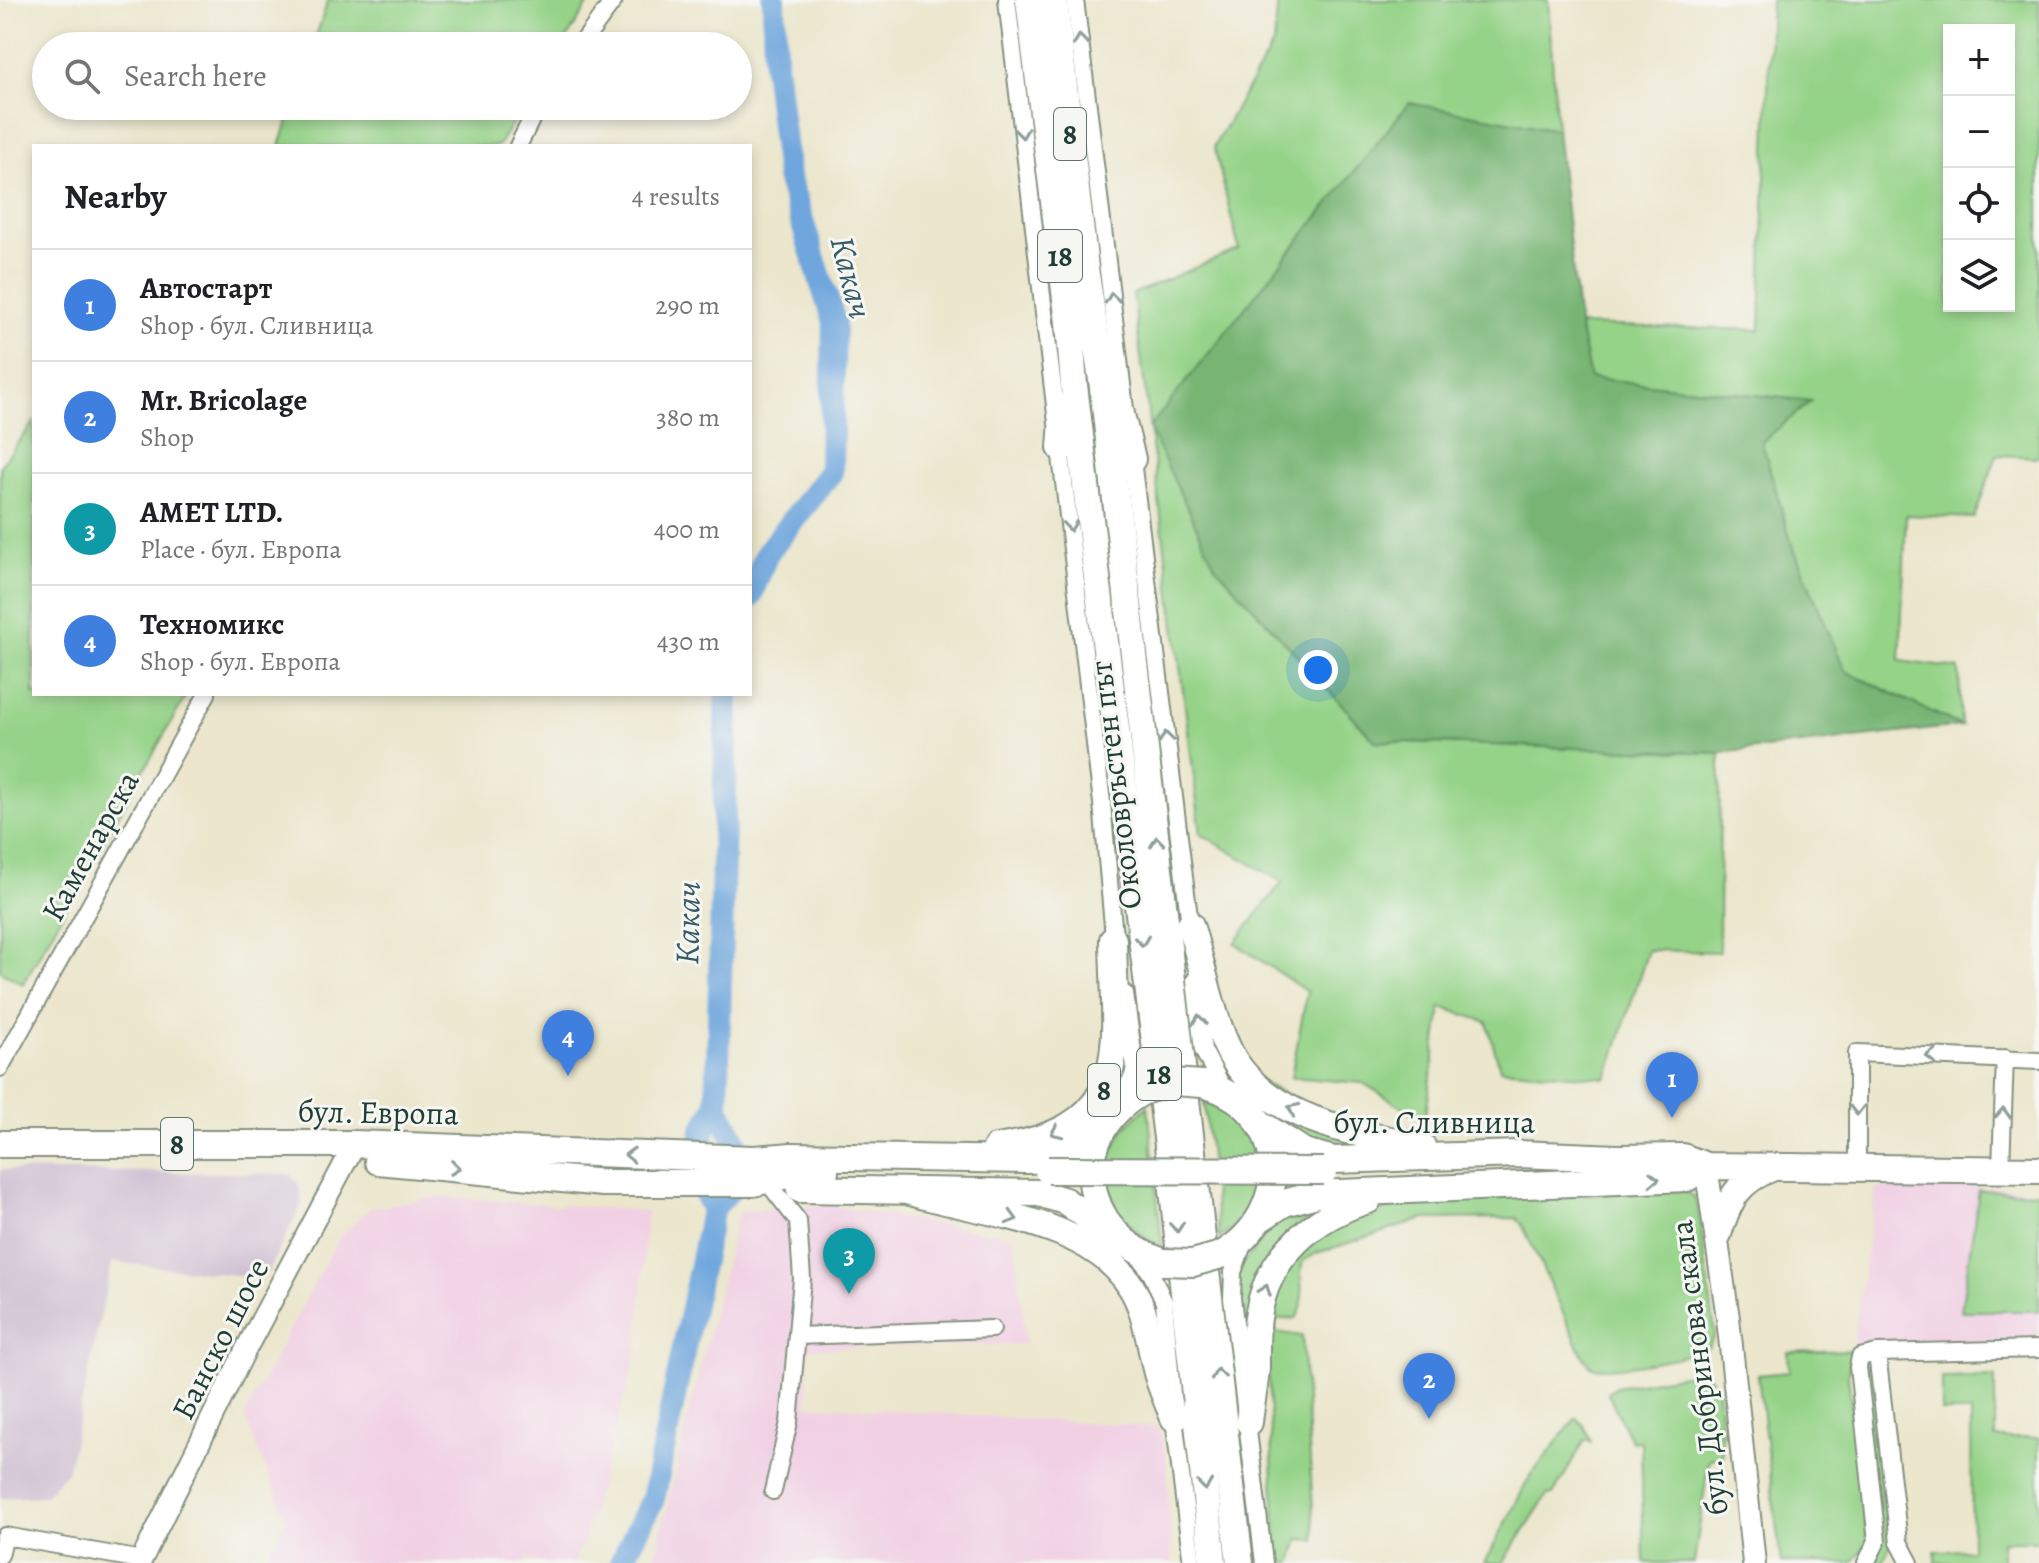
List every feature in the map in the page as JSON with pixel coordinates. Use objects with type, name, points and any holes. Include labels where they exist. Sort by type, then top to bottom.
[{"type":"main road","name":"Околовръстен път","points":[[1029,0],[1069,323],[1077,415],[1172,1176],[1213,1563]]},
{"type":"main road","name":"Околовръстен път","points":[[1054,0],[1085,268],[1102,380],[1240,1563]]},
{"type":"main road","name":"8","points":[[1085,268],[1132,459]]},
{"type":"main road","name":"8","points":[[1061,448],[1069,323]]},
{"type":"main road","points":[[1190,925],[1231,1055],[1263,1092],[1307,1116],[1357,1134],[1476,1155]]},
{"type":"main road","name":"8","points":[[937,1157],[1046,1137],[1088,1113],[1112,1071],[1115,1045],[1113,940]]},
{"type":"main road","points":[[1129,1247],[1101,1214],[1092,1188],[1095,1147],[1111,1117],[1146,1090],[1173,1082],[1214,1088]]},
{"type":"main road","name":"8","points":[[1129,1247],[1164,1262],[1193,1263],[1221,1255],[1254,1228],[1268,1204],[1273,1175],[1269,1146],[1259,1123],[1245,1106],[1214,1088]]},
{"type":"main road","name":"бул. Европа","points":[[760,1177],[792,1156],[1050,1160],[1086,1141],[1111,1117]]},
{"type":"main road","name":"бул. Сливница","points":[[1259,1123],[1304,1152],[1334,1160],[1476,1155],[1683,1157],[1706,1166],[2039,1170]]},
{"type":"main road","name":"бул. Европа","points":[[0,1144],[676,1156],[760,1177],[823,1188],[1053,1195],[1081,1211],[1129,1247]]},
{"type":"main road","name":"бул. Европа","points":[[0,1155],[352,1151],[603,1183],[675,1184],[796,1173],[1182,1170]]},
{"type":"main road","name":"бул. Сливница","points":[[1182,1170],[1536,1170],[1618,1158]]},
{"type":"main road","points":[[1718,1234],[1726,1209],[1737,1190],[1758,1173],[1781,1165]]},
{"type":"main road","name":"бул. Сливница","points":[[1254,1228],[1296,1198],[1599,1180],[1687,1178],[1706,1166]]},
{"type":"main road","name":"бул. Добринова скала","points":[[1706,1166],[1718,1234],[1754,1563]]},
{"type":"main road","name":"бул. Сливница","points":[[1536,1170],[1599,1180]]},
{"type":"main road","points":[[1249,1422],[1259,1309],[1274,1269],[1305,1232],[1324,1218],[1349,1206],[1402,1191]]},
{"type":"main road","points":[[910,1192],[1051,1230],[1096,1250],[1110,1261],[1134,1292],[1158,1377],[1174,1418]]},
{"type":"street","points":[[590,32],[614,0]]},
{"type":"street","points":[[1007,0],[1061,448]]},
{"type":"street","points":[[1075,0],[1132,459]]},
{"type":"street","points":[[519,144],[531,120]]},
{"type":"street","name":"8","points":[[1061,448],[1102,803],[1113,940]]},
{"type":"street","name":"8","points":[[1132,459],[1203,1050],[1214,1088]]},
{"type":"street","name":"Каменарска","points":[[0,1068],[206,696]]},
{"type":"street","points":[[1111,1117],[1135,1067],[1121,970],[1113,940]]},
{"type":"street","points":[[1857,1167],[1857,1053],[2039,1061]]},
{"type":"street","points":[[2001,1168],[2005,1058]]},
{"type":"street","name":"Банско шосе","points":[[141,1561],[246,1349],[352,1151]]},
{"type":"street","points":[[760,1177],[798,1221]]},
{"type":"street","points":[[773,1491],[789,1422],[797,1336],[802,1279],[798,1221],[809,1202],[823,1188]]},
{"type":"street","points":[[1254,1228],[1235,1266],[1232,1282],[1264,1563]]},
{"type":"street","points":[[1129,1247],[1152,1275],[1164,1302],[1174,1418],[1192,1563]]},
{"type":"street","points":[[797,1336],[992,1329]]},
{"type":"street","points":[[1866,1563],[1877,1541],[1858,1367],[1870,1354],[2039,1349]]},
{"type":"street","points":[[1870,1354],[1899,1542],[1910,1563]]},
{"type":"street","points":[[0,1555],[5,1536],[141,1561]]},
{"type":"street","points":[[1891,1563],[1899,1542]]},
{"type":"shaded area","points":[[0,1170],[290,1174],[299,1185],[302,1204],[265,1278],[112,1262],[67,1472],[44,1496],[0,1498]]},
{"type":"shaded area","points":[[1989,1187],[2039,1191],[2039,1341],[1853,1343],[1876,1188]]},
{"type":"shaded area","points":[[438,1197],[647,1211],[637,1354],[583,1542],[573,1563],[542,1563],[527,1558],[524,1563],[263,1563],[286,1518],[244,1416],[339,1237],[370,1208]]},
{"type":"shaded area","points":[[822,1204],[1014,1237],[1026,1344],[809,1348],[807,1405],[1158,1427],[1166,1455],[1172,1563],[653,1563],[738,1212]]},
{"type":"green space","points":[[328,0],[591,0],[571,32],[318,32]]},
{"type":"green space","points":[[1278,0],[1548,0],[1557,130],[1409,104],[1375,741],[1720,753],[1719,952],[1648,950],[1607,1078],[1500,1069],[1487,1022],[1441,1007],[1425,1121],[1363,1083],[1291,1077],[1307,992],[1235,943],[1282,882],[1201,834],[1133,294],[1239,249],[1214,146],[1274,43]]},
{"type":"green space","points":[[1771,0],[2039,0],[2039,457],[1997,455],[1974,518],[1906,515],[1900,661],[1959,669],[1961,726],[1845,671],[1791,542],[1761,442],[1810,401],[1589,378],[1579,325],[1760,330]]},
{"type":"green space","points":[[1409,103],[1557,130],[1579,325],[1590,378],[1811,401],[1762,442],[1791,542],[1845,671],[1961,726],[1720,753],[1375,741],[1215,566],[1149,428]]},
{"type":"green space","points":[[288,120],[514,120],[499,144],[281,144]]},
{"type":"green space","points":[[32,425],[32,696],[186,696],[23,984],[0,971],[0,466]]},
{"type":"green space","points":[[1201,983],[1232,1068],[1402,1152],[1302,1145],[1213,1059],[1205,1034]]},
{"type":"green space","points":[[1204,1102],[1226,1113],[1243,1128],[1253,1145],[1258,1164],[1256,1185],[1249,1204],[1237,1223],[1219,1239]]},
{"type":"green space","points":[[1148,1106],[1162,1246],[1132,1226],[1121,1213],[1109,1183],[1108,1166],[1112,1149],[1124,1128]]},
{"type":"green space","points":[[1682,1190],[1694,1197],[1698,1207],[1715,1333],[1709,1347],[1651,1363],[1592,1367],[1584,1358],[1522,1224],[1516,1218],[1424,1219],[1317,1253],[1303,1261],[1300,1312],[1296,1318],[1276,1320],[1275,1332],[1302,1336],[1315,1540],[1299,1539],[1292,1563],[1277,1563],[1266,1333],[1272,1299],[1296,1257],[1326,1230],[1371,1211],[1438,1200]]},
{"type":"green space","points":[[1979,1190],[2039,1192],[2039,1311],[1961,1311]]},
{"type":"green space","points":[[1346,1198],[1297,1233],[1251,1367],[1237,1293],[1238,1270],[1288,1210]]},
{"type":"green space","points":[[1852,1350],[1848,1375],[1867,1540],[1852,1563],[1781,1563],[1758,1375],[1789,1372],[1788,1352]]},
{"type":"green space","points":[[1872,1365],[1891,1543],[1883,1563],[1873,1563],[1864,1366]]},
{"type":"green space","points":[[1690,1374],[1708,1375],[1718,1390],[1723,1457],[1709,1459],[1694,1563],[1644,1563],[1641,1441],[1632,1442],[1607,1392],[1617,1387]]},
{"type":"green space","points":[[1995,1377],[1995,1438],[2039,1438],[2039,1541],[2002,1541],[2002,1563],[1935,1563],[1935,1551],[1972,1550],[1971,1412],[1942,1412],[1942,1378]]},
{"type":"green space","points":[[1576,1418],[1584,1425],[1591,1442],[1585,1440],[1553,1495],[1547,1495],[1503,1563],[1485,1563],[1529,1478]]},
{"type":"waterway","name":"Какач","points":[[752,592],[767,553],[831,472],[834,322],[788,177],[775,65],[774,0]]},
{"type":"waterway","name":"Какач","points":[[713,1208],[701,1187],[700,1169],[703,1130],[717,1106],[727,696]]},
{"type":"waterway","name":"Какач","points":[[621,1563],[653,1499],[711,1216],[713,1208],[729,1191],[735,1141],[717,1106]]},
{"type":"place","name":"Техномикс","points":[[568,1076]]},
{"type":"place","name":"Автостарт","points":[[1672,1118]]},
{"type":"place","name":"AMET LTD.","points":[[849,1294]]},
{"type":"place","name":"Mr. Bricolage","points":[[1429,1419]]}]
